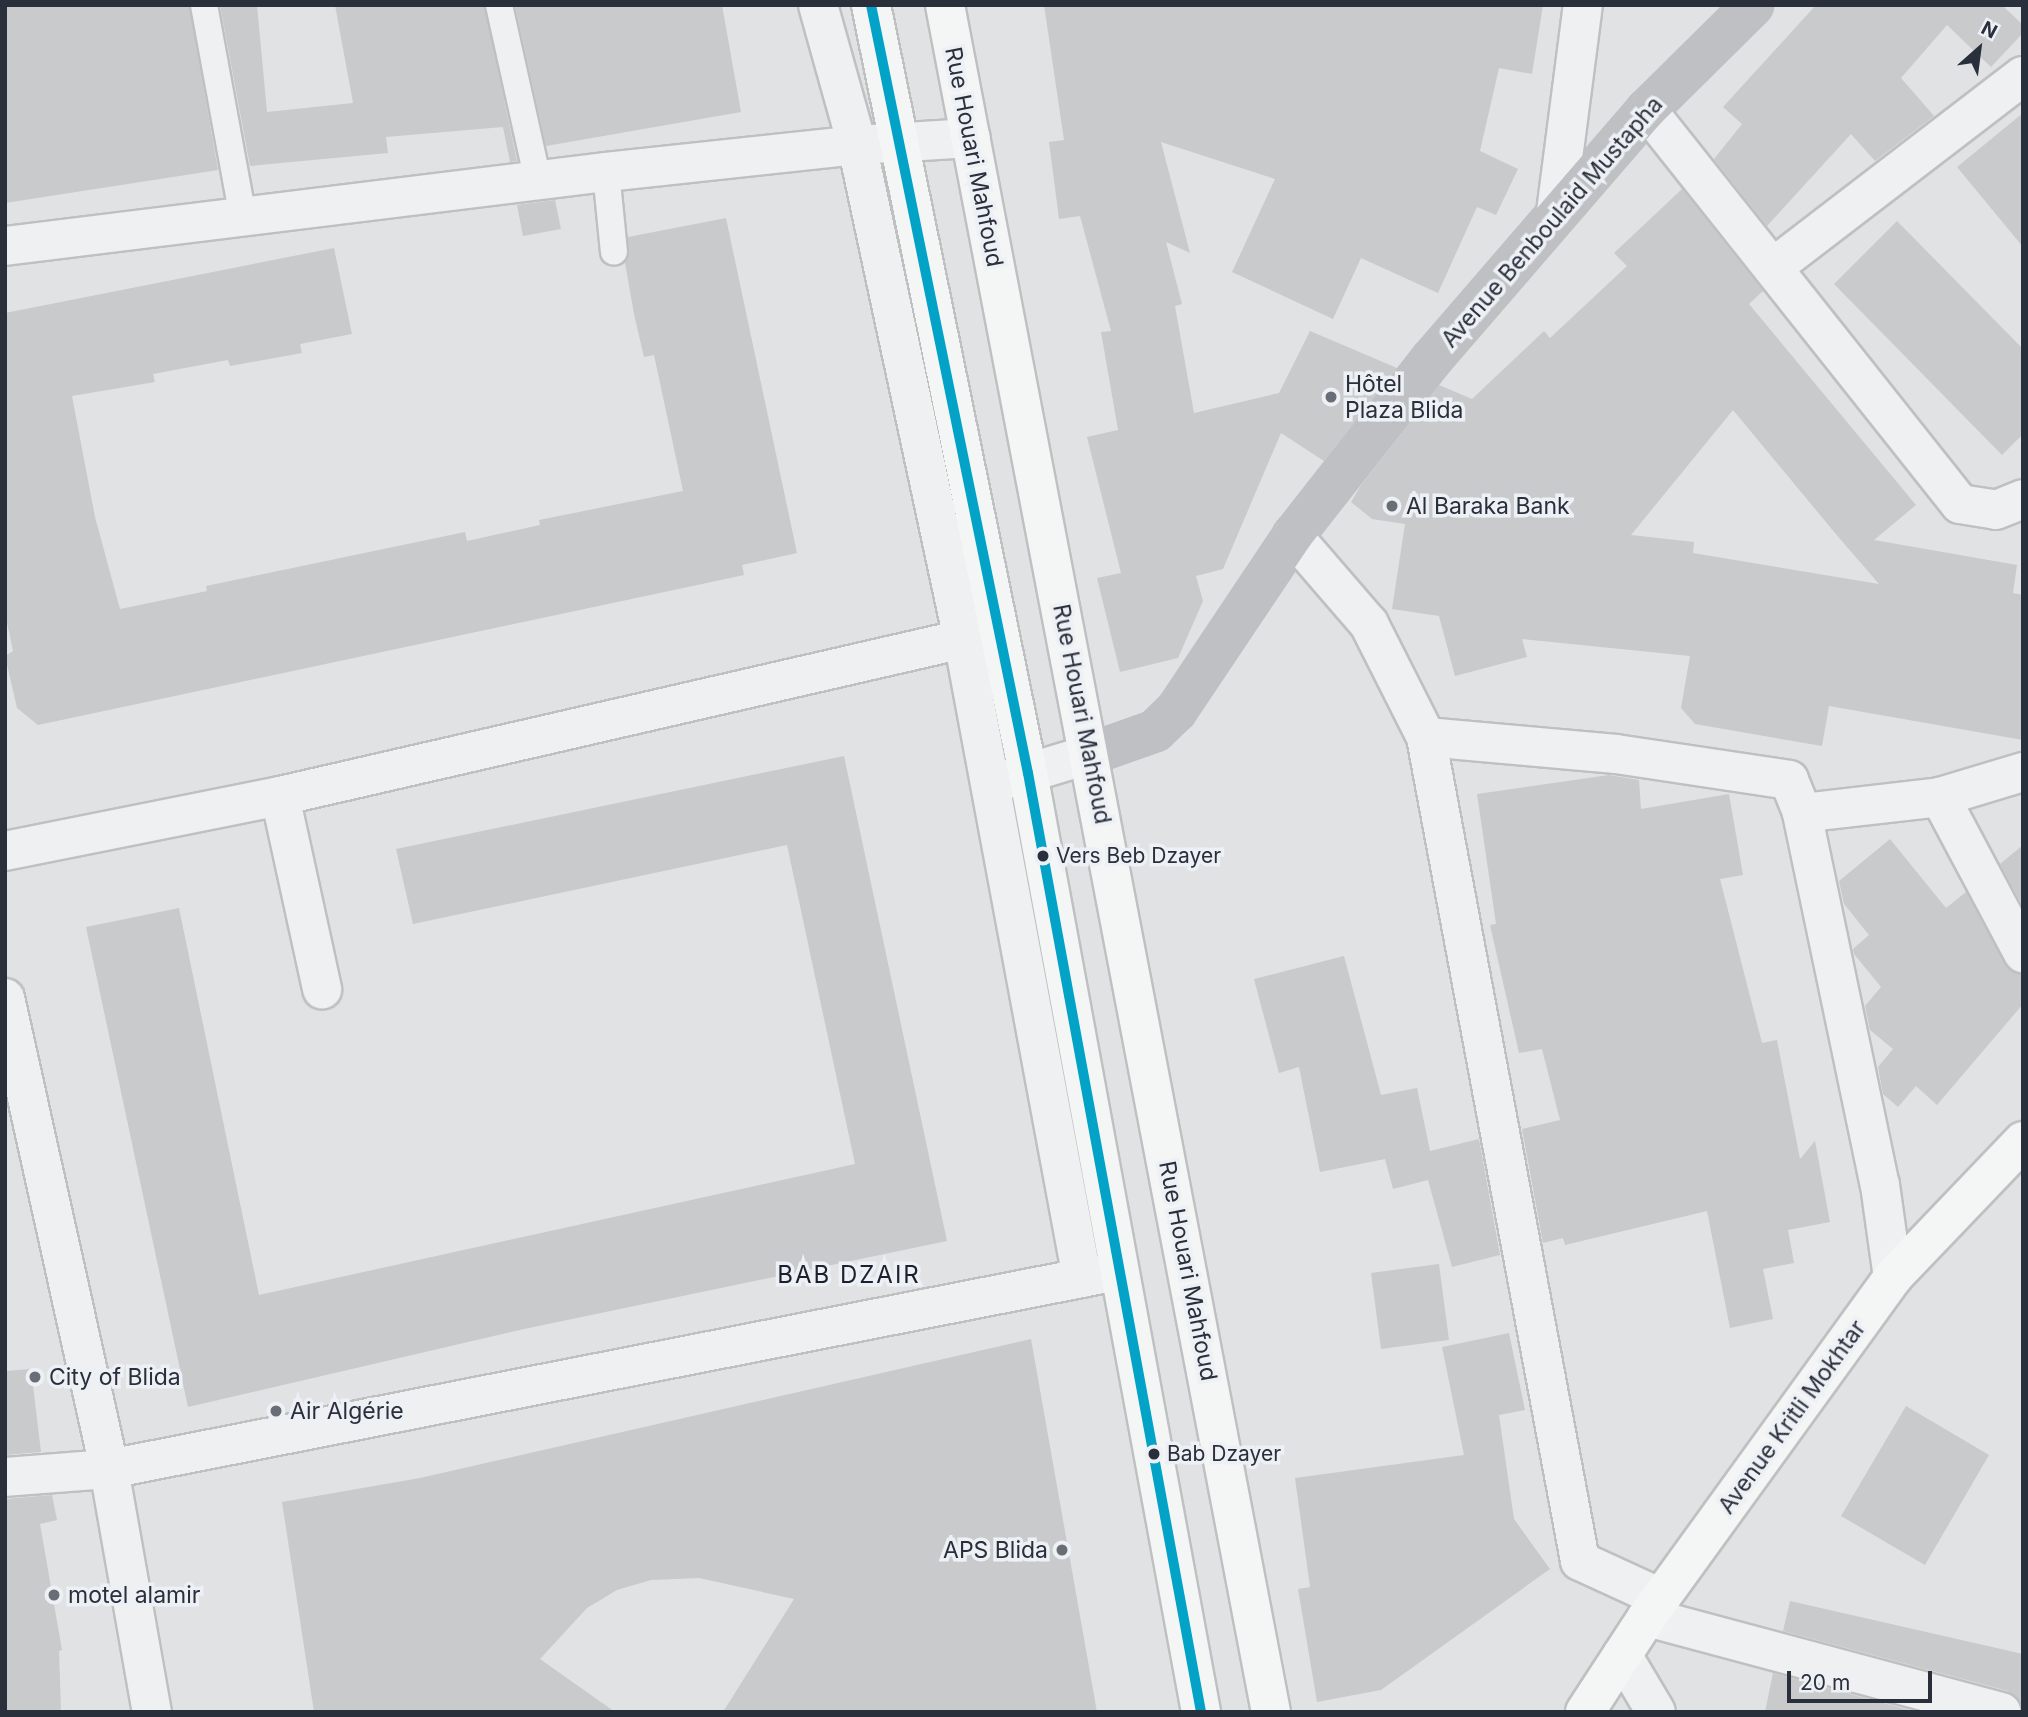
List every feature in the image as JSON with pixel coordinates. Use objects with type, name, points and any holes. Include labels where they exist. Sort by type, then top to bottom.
[{"type":"main road","points":[[871,5],[1028,773],[1100,1274],[1200,1712]]},
{"type":"main road","name":"Rue Houari Mahfoud","points":[[945,5],[1271,1712]]},
{"type":"main road","name":"Avenue Benboulaid Mustapha","points":[[1090,754],[1155,731],[1176,711],[1293,536],[1431,360],[1556,212],[1647,110],[1753,5]]},
{"type":"main road","name":"Avenue Kritli Mokhtar","points":[[1585,1712],[1654,1607],[1893,1277],[2023,1141]]},
{"type":"street","points":[[5,1477],[109,1469],[1100,1274],[989,785],[963,639],[857,145],[818,5]]},
{"type":"street","points":[[1556,212],[1583,5]]},
{"type":"street","points":[[1775,266],[2023,76]]},
{"type":"street","points":[[1647,110],[1775,266],[1960,504],[1996,510],[2023,499]]},
{"type":"street","points":[[5,246],[606,173],[898,141],[971,138]]},
{"type":"street","points":[[1293,536],[1369,624],[1426,737],[1580,1561],[1654,1607],[2002,1712]]},
{"type":"street","points":[[5,851],[280,796],[963,639]]},
{"type":"street","points":[[1426,737],[1616,754],[1789,780],[1802,813],[1880,1185],[1893,1277]]},
{"type":"street","points":[[989,785],[1090,754]]},
{"type":"street","points":[[1802,813],[1940,797],[2023,772]]},
{"type":"street","points":[[280,796],[323,989]]},
{"type":"street","points":[[1940,797],[2023,953]]},
{"type":"street","points":[[5,998],[109,1469],[152,1712]]},
{"type":"street","points":[[1622,1655],[1656,1712]]},
{"type":"lane","points":[[204,5],[243,217]]},
{"type":"lane","points":[[499,5],[538,181]]},
{"type":"lane","points":[[606,173],[614,252]]},
{"type":"building","points":[[5,5],[189,5],[218,170],[5,203]]},
{"type":"building","points":[[220,5],[257,5],[267,112],[353,103],[335,5],[484,5],[517,161],[510,162],[503,127],[386,137],[388,153],[250,166]]},
{"type":"building","points":[[515,5],[722,5],[741,112],[546,146]]},
{"type":"building","points":[[1044,5],[1543,5],[1532,74],[1499,68],[1480,151],[1518,169],[1496,215],[1477,207],[1438,293],[1361,258],[1333,319],[1232,272],[1275,179],[1161,142],[1190,253],[1166,242],[1182,304],[1175,306],[1194,413],[1279,393],[1310,331],[1397,368],[1324,461],[1281,433],[1223,569],[1196,576],[1203,601],[1178,658],[1120,672],[1097,578],[1121,573],[1087,437],[1118,430],[1101,332],[1111,331],[1080,216],[1059,219],[1049,142],[1064,140]]},
{"type":"building","points":[[1816,5],[2002,5],[2023,25],[2023,33],[1991,67],[1947,25],[1901,78],[1934,116],[1875,161],[1851,134],[1767,226],[1714,159],[1742,124],[1723,107]]},
{"type":"building","points":[[2023,113],[2023,247],[1957,167]]},
{"type":"building","points":[[1682,189],[1763,291],[1749,304],[1916,505],[1874,540],[2017,565],[2013,593],[2023,595],[2023,740],[1829,706],[1822,746],[1695,724],[1681,708],[1690,656],[1522,639],[1527,657],[1455,676],[1439,616],[1392,609],[1405,524],[1372,519],[1351,502],[1361,485],[1439,385],[1472,399],[1544,331],[1550,338],[1627,266],[1614,253]],"holes":[[[1733,410],[1879,584],[1693,553],[1694,542],[1631,535]]]},
{"type":"building","points":[[555,200],[561,229],[523,236],[517,205]]},
{"type":"building","points":[[726,218],[797,553],[742,565],[744,575],[38,725],[17,708],[5,656],[13,651],[5,613],[5,313],[334,248],[352,334],[300,344],[302,353],[230,366],[228,360],[153,374],[155,382],[72,396],[95,517],[120,609],[207,591],[206,586],[465,532],[467,541],[540,525],[539,520],[683,491],[654,355],[644,357],[634,314],[625,263],[628,237]]},
{"type":"building","points":[[1897,221],[2023,349],[2023,434],[2002,455],[1834,284]]},
{"type":"building","points":[[844,756],[947,1241],[524,1329],[188,1407],[86,927],[179,908],[259,1295],[855,1164],[787,845],[413,924],[396,849]]},
{"type":"building","points":[[1609,775],[1639,780],[1641,809],[1729,794],[1743,875],[1720,879],[1762,1043],[1777,1040],[1800,1159],[1815,1141],[1830,1222],[1788,1230],[1794,1263],[1763,1269],[1773,1319],[1730,1328],[1707,1211],[1565,1245],[1563,1238],[1543,1243],[1522,1129],[1560,1120],[1542,1049],[1519,1053],[1490,925],[1496,924],[1477,794]]},
{"type":"building","points":[[1890,839],[1946,908],[1966,892],[2004,963],[2023,975],[2023,1004],[1937,1105],[1916,1086],[1898,1107],[1883,1094],[1878,1067],[1893,1049],[1870,1030],[1865,1006],[1881,987],[1854,954],[1853,949],[1869,935],[1844,904],[1839,881]]},
{"type":"building","points":[[2023,845],[2023,906],[2000,864]]},
{"type":"building","points":[[1344,956],[1381,1095],[1417,1088],[1430,1151],[1479,1139],[1500,1255],[1452,1267],[1428,1180],[1393,1189],[1385,1159],[1320,1172],[1299,1067],[1279,1073],[1254,979]]},
{"type":"building","points":[[1439,1264],[1449,1340],[1381,1349],[1371,1273]]},
{"type":"building","points":[[1509,1333],[1525,1410],[1499,1415],[1514,1519],[1550,1569],[1381,1690],[1317,1702],[1298,1589],[1310,1587],[1295,1478],[1464,1455],[1442,1347]]},
{"type":"building","points":[[1031,1339],[1097,1712],[723,1712],[794,1599],[699,1578],[651,1580],[617,1590],[587,1608],[540,1659],[615,1712],[314,1712],[282,1502],[420,1478]]},
{"type":"building","points":[[31,1369],[41,1452],[5,1455],[5,1371]]},
{"type":"building","points":[[1906,1406],[1989,1455],[1925,1565],[1841,1516]]},
{"type":"building","points":[[52,1495],[57,1520],[40,1524],[62,1650],[59,1651],[61,1712],[5,1712],[5,1499]]},
{"type":"building","points":[[1790,1601],[2023,1654],[2023,1705],[2008,1691],[1783,1631]]},
{"type":"building","points":[[1773,1673],[1916,1712],[1765,1712]]},
{"type":"transit line","points":[[871,5],[1028,773],[1201,1712]]},
{"type":"place","name":"Hôtel Plaza Blida","points":[[1331,397]]},
{"type":"place","name":"Al Baraka Bank","points":[[1392,506]]},
{"type":"place","name":"Vers Beb Dzayer","points":[[1043,856]]},
{"type":"place","name":"City of Blida","points":[[35,1377]]},
{"type":"place","name":"Air Algérie","points":[[276,1411]]},
{"type":"place","name":"Bab Dzayer","points":[[1154,1454]]},
{"type":"place","name":"APS Blida","points":[[1062,1550]]},
{"type":"place","name":"motel alamir","points":[[54,1595]]},
{"type":"district","name":"BAB DZAIR","points":[[849,1275]]}]
